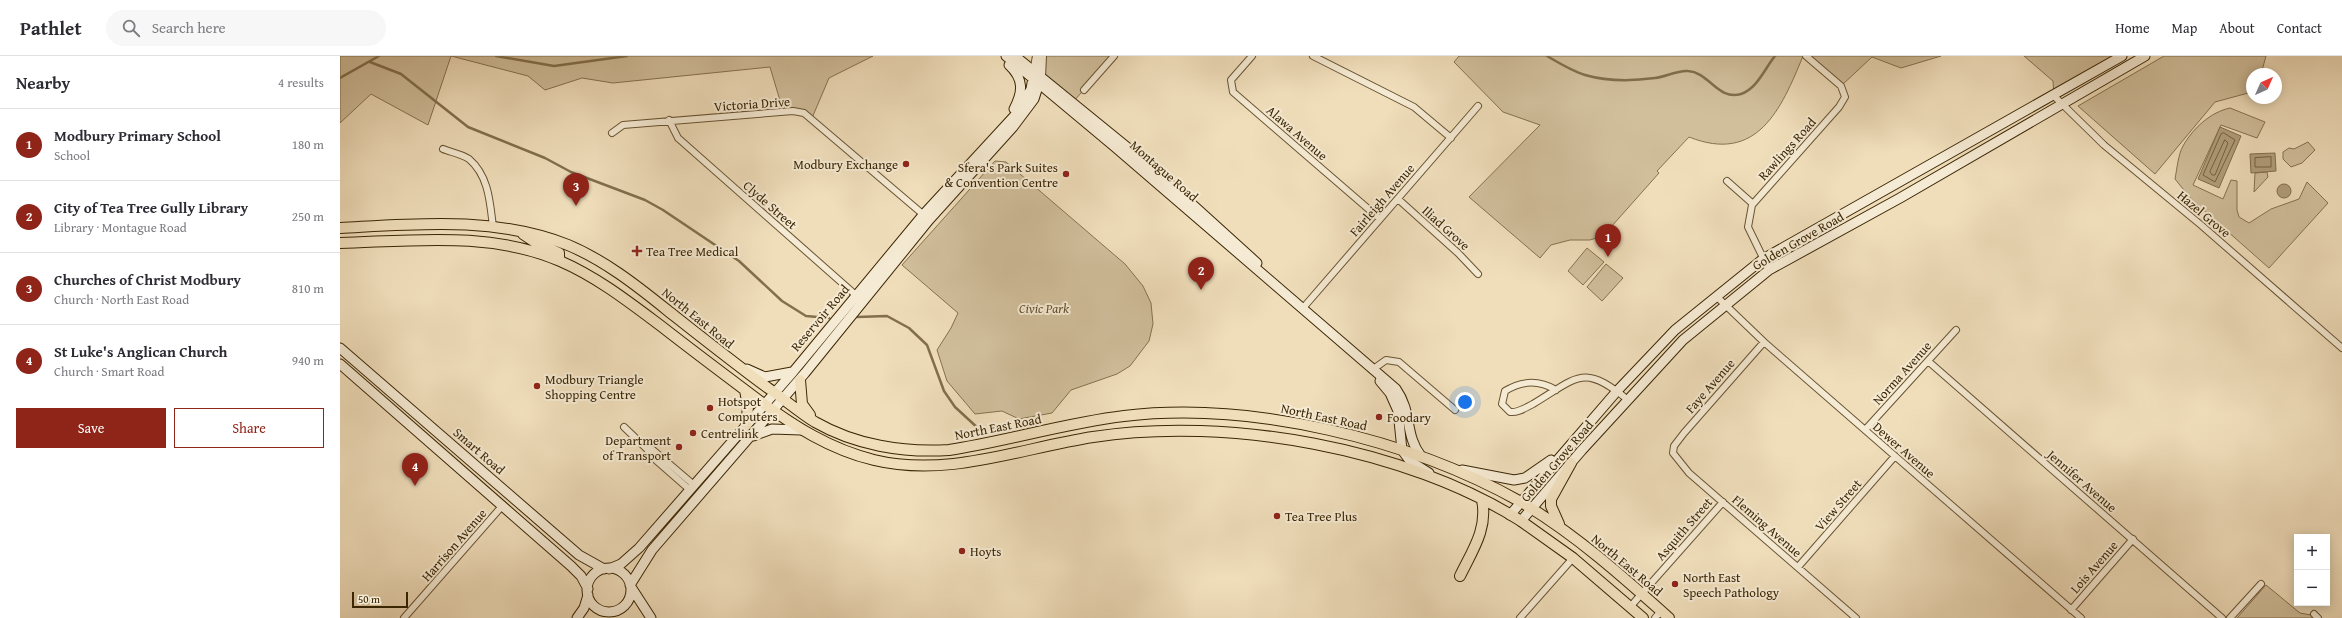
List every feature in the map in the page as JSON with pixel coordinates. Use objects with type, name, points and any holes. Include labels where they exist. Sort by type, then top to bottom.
[{"type":"main road","points":[[982,151],[1014,110],[1020,95],[1020,78],[1002,56]]},
{"type":"main road","name":"Montague Road","points":[[1006,56],[1037,78]]},
{"type":"main road","name":"Montague Road","points":[[1015,56],[1037,78],[1303,308],[1372,370],[1392,385],[1402,398],[1408,415],[1410,437],[1421,456]]},
{"type":"main road","name":"Golden Grove Road","points":[[1510,515],[1617,391],[1675,330],[1763,259],[2054,96],[2122,56]]},
{"type":"main road","name":"Golden Grove Road","points":[[1521,522],[1571,463],[1683,340],[1724,305],[1769,270],[2145,56]]},
{"type":"main road","name":"Reservoir Road","points":[[630,586],[646,557],[800,380],[860,298],[926,217],[982,151],[1017,114],[1037,78]]},
{"type":"main road","name":"Reservoir Road","points":[[926,217],[1013,127],[1028,109],[1037,78]]},
{"type":"main road","name":"North East Road","points":[[340,228],[452,224],[519,232],[569,246],[598,260],[632,282],[735,364],[813,420],[854,439],[902,450],[949,450],[1003,440],[1068,425],[1126,416],[1208,413],[1256,417],[1402,450],[1449,467],[1532,508],[1600,557],[1642,594],[1658,614],[1669,618]]},
{"type":"main road","points":[[493,228],[493,243]]},
{"type":"main road","points":[[519,232],[535,242],[559,253],[559,260]]},
{"type":"main road","points":[[340,244],[438,240],[493,243],[522,249],[559,260],[616,293],[800,430],[827,444],[851,453],[909,466],[942,466],[1005,455],[1090,437],[1150,430],[1205,430],[1279,438],[1372,458],[1451,486],[1510,515],[1573,558],[1643,618]]},
{"type":"main road","name":"Reservoir Road","points":[[607,569],[622,564],[634,554],[774,392],[860,298]]},
{"type":"main road","name":"Smart Road","points":[[340,348],[579,555],[607,569]]},
{"type":"main road","name":"Smart Road","points":[[340,364],[571,566],[581,576],[588,592]]},
{"type":"main road","points":[[735,364],[765,377],[792,372]]},
{"type":"main road","name":"Montague Road","points":[[1372,370],[1390,393],[1398,410],[1402,450]]},
{"type":"main road","points":[[800,380],[802,404],[813,420]]},
{"type":"main road","points":[[745,390],[748,407],[746,425]]},
{"type":"main road","points":[[1279,438],[1282,422]]},
{"type":"main road","points":[[752,436],[772,429],[800,430]]},
{"type":"main road","points":[[1003,440],[1005,455]]},
{"type":"main road","points":[[1402,450],[1410,461],[1451,486]]},
{"type":"main road","points":[[1449,467],[1499,479],[1514,480],[1532,474],[1564,451]]},
{"type":"main road","points":[[1559,526],[1551,506],[1551,500],[1571,463]]},
{"type":"main road","points":[[1460,576],[1482,530],[1484,515],[1482,500]]},
{"type":"main road","points":[[577,618],[584,608],[592,578],[607,569],[624,574],[651,618]]},
{"type":"main road","points":[[597,618],[625,606],[630,597],[630,586]]},
{"type":"main road","points":[[588,592],[595,607],[619,618]]},
{"type":"street","points":[[1037,56],[1037,78]]},
{"type":"street","points":[[1037,78],[1042,56]]},
{"type":"street","points":[[1084,90],[1114,56]]},
{"type":"street","name":"Alawa Avenue","points":[[1252,56],[1231,80],[1233,92],[1380,219]]},
{"type":"street","points":[[1313,56],[1414,107],[1451,138]]},
{"type":"street","name":"Rawlings Road","points":[[1769,270],[1748,227],[1753,204],[1839,107],[1845,97],[1841,86],[1806,56]]},
{"type":"street","name":"Hazel Grove","points":[[2054,96],[2109,149],[2201,224],[2342,348]]},
{"type":"street","name":"Fairleigh Avenue","points":[[1303,308],[1478,106]]},
{"type":"street","name":"Victoria Drive","points":[[612,133],[623,125],[668,120],[793,111],[804,113],[926,217]]},
{"type":"street","name":"Clyde Street","points":[[668,120],[678,138],[860,298]]},
{"type":"street","points":[[442,149],[468,158],[482,174],[489,193],[493,228]]},
{"type":"street","points":[[1727,180],[1753,204]]},
{"type":"street","name":"Iliad Grove","points":[[1398,199],[1458,252],[1478,274]]},
{"type":"street","name":"Dewer Avenue","points":[[1716,296],[1764,342],[2081,618]]},
{"type":"street","name":"Norma Avenue","points":[[1865,430],[1956,330]]},
{"type":"street","name":"Faye Avenue","points":[[1674,446],[1764,342]]},
{"type":"street","points":[[1372,370],[1386,360],[1399,362],[1454,410]]},
{"type":"street","name":"Jennifer Avenue","points":[[1928,361],[2222,618]]},
{"type":"street","points":[[1556,390],[1544,383],[1534,382],[1505,391],[1502,404],[1505,409],[1514,412],[1583,377],[1600,380],[1628,400]]},
{"type":"street","points":[[624,427],[647,449],[650,455],[692,488]]},
{"type":"street","name":"Fleming Avenue","points":[[1674,446],[1673,453],[1675,458],[1856,618]]},
{"type":"street","name":"View Street","points":[[1798,568],[1895,456]]},
{"type":"street","name":"Asquith Street","points":[[1630,607],[1723,502]]},
{"type":"street","name":"Harrison Avenue","points":[[404,618],[503,505]]},
{"type":"street","name":"Lois Avenue","points":[[2071,610],[2133,539]]},
{"type":"street","points":[[1520,618],[1573,558]]},
{"type":"street","points":[[2230,618],[2261,584]]},
{"type":"green space","points":[[340,56],[451,56],[428,125],[371,94],[340,123]]},
{"type":"green space","points":[[451,56],[873,56],[829,78],[812,118],[788,111],[781,104],[770,67],[613,83],[582,78],[545,90],[528,76]]},
{"type":"green space","points":[[1042,56],[1114,56],[1073,102],[1041,77]]},
{"type":"green space","points":[[1459,56],[1803,56],[1785,95],[1775,112],[1763,127],[1749,137],[1732,143],[1713,143],[1689,137],[1657,171],[1659,173],[1603,236],[1590,240],[1570,240],[1551,245],[1540,258],[1469,197],[1540,125],[1503,112],[1454,62]]},
{"type":"green space","points":[[1806,56],[1941,56],[1901,68],[1872,57],[1841,86]]},
{"type":"green space","points":[[2024,56],[2122,56],[2054,96],[2053,81]]},
{"type":"green space","points":[[2164,56],[2266,56],[2263,68],[2246,68],[2246,94],[2215,102],[2155,174],[2078,106]]},
{"type":"green space","points":[[2230,108],[2265,122],[2257,138],[2221,125],[2193,185],[2223,199],[2231,180],[2237,181],[2237,210],[2239,217],[2249,223],[2271,209],[2299,199],[2307,182],[2328,203],[2269,268],[2192,200],[2175,179],[2181,150],[2187,139],[2197,127],[2209,117]]},
{"type":"green space","points":[[2308,142],[2315,150],[2302,163],[2291,167],[2283,159],[2283,152],[2289,148],[2294,149]]},
{"type":"green space","name":"Civic Park","points":[[995,161],[1006,162],[1125,264],[1143,286],[1151,303],[1153,324],[1149,341],[1130,366],[1117,374],[1071,390],[1052,413],[1019,419],[1002,411],[975,414],[947,381],[937,350],[951,328],[958,313],[902,265]]},
{"type":"green space","points":[[2267,172],[2268,177],[2254,192],[2255,173]]},
{"type":"green space","points":[[1587,248],[1604,262],[1583,285],[1568,271]]},
{"type":"green space","points":[[1606,264],[1623,278],[1602,301],[1587,287]]},
{"type":"green space","points":[[2266,585],[2300,613],[2311,615],[2314,618],[2237,618]]},
{"type":"water","points":[[2220,127],[2241,136],[2219,188],[2198,179]]},
{"type":"water","points":[[2275,153],[2276,171],[2251,173],[2250,154]]},
{"type":"water","points":[[2281,184],[2287,184],[2291,188],[2291,194],[2287,198],[2281,198],[2277,194],[2277,188]]},
{"type":"waterway","points":[[340,78],[379,56]]},
{"type":"waterway","points":[[496,56],[554,66],[627,56]]},
{"type":"waterway","points":[[1547,56],[1580,73],[1593,77],[1611,79],[1647,79],[1688,71],[1702,76],[1726,94],[1733,95],[1741,94],[1752,88],[1775,56]]},
{"type":"waterway","points":[[370,62],[401,74],[468,127],[545,158],[571,172],[645,200],[663,210],[739,261],[782,301],[806,316],[829,318]]},
{"type":"waterway","points":[[857,317],[887,316],[909,328],[927,345],[944,391],[955,407],[980,430]]},
{"type":"place","name":"Modbury Exchange","points":[[906,164]]},
{"type":"place","name":"Sfera's Park Suites & Convention Centre","points":[[1066,174]]},
{"type":"place","name":"Churches of Christ Modbury","points":[[576,206]]},
{"type":"place","name":"Tea Tree Medical","points":[[637,251]]},
{"type":"place","name":"Modbury Primary School","points":[[1608,257]]},
{"type":"place","name":"City of Tea Tree Gully Library","points":[[1201,290]]},
{"type":"place","name":"Modbury Triangle Shopping Centre","points":[[537,386]]},
{"type":"place","name":"Hotspot Computers","points":[[710,408]]},
{"type":"place","name":"Foodary","points":[[1379,417]]},
{"type":"place","name":"Centrelink","points":[[693,433]]},
{"type":"place","name":"Department of Transport","points":[[679,447]]},
{"type":"place","name":"St Luke's Anglican Church","points":[[415,486]]},
{"type":"place","name":"Tea Tree Plus","points":[[1277,516]]},
{"type":"place","name":"Hoyts","points":[[962,551]]},
{"type":"place","name":"North East Speech Pathology","points":[[1675,584]]}]
